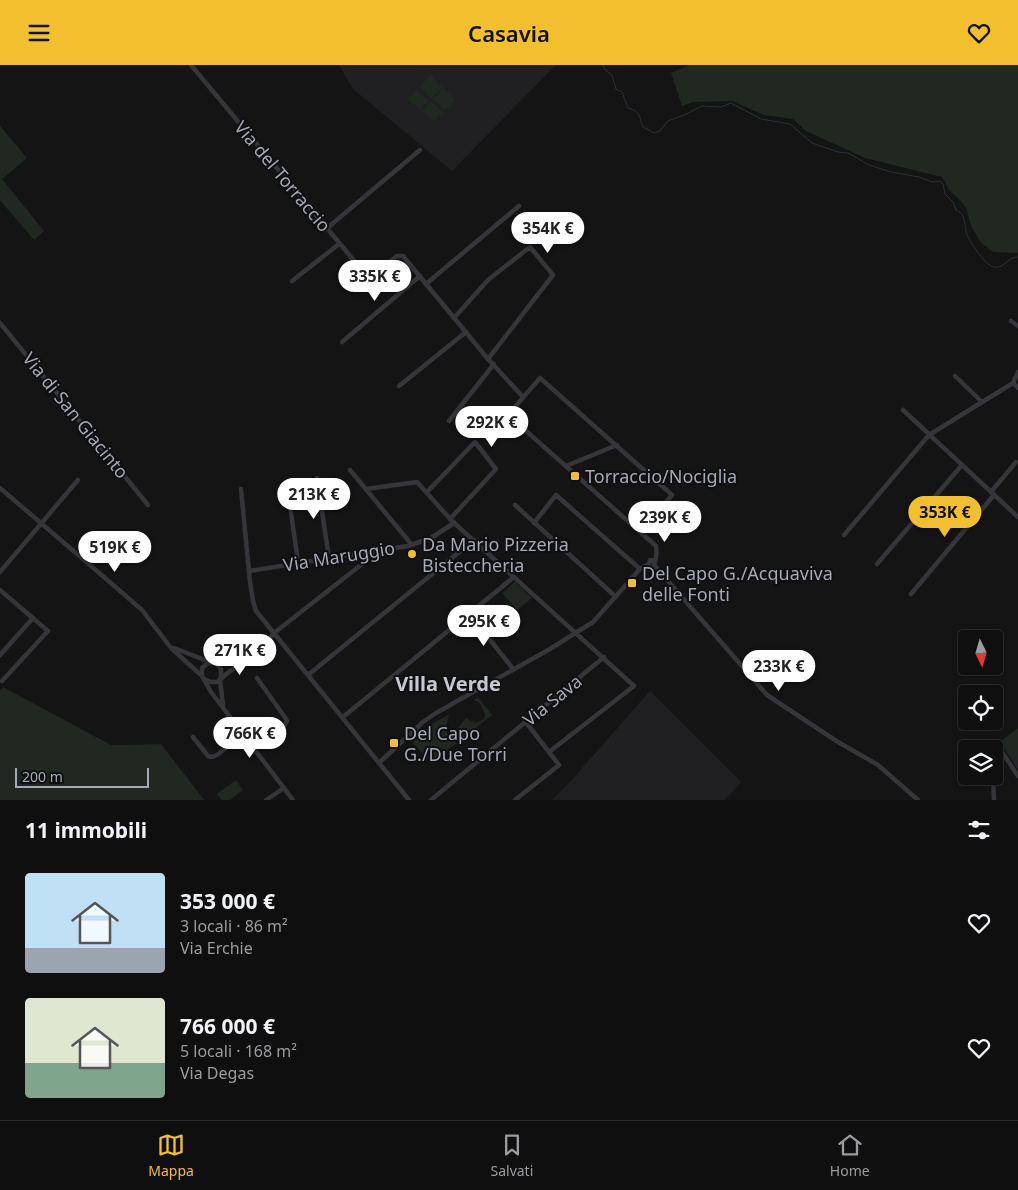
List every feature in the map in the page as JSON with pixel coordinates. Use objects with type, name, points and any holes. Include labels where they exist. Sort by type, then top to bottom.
[{"type":"street","name":"Via del Torraccio","points":[[191,65],[326,229],[368,276],[372,275],[396,256],[400,255],[403,257],[488,359],[523,397]]},
{"type":"street","points":[[326,229],[420,150]]},
{"type":"street","points":[[426,284],[519,206]]},
{"type":"street","points":[[292,281],[339,244]]},
{"type":"street","points":[[454,318],[488,280],[530,247],[553,275],[488,359]]},
{"type":"street","points":[[342,342],[420,276]]},
{"type":"street","points":[[1011,321],[1018,326]]},
{"type":"street","name":"Via di San Giacinto","points":[[0,323],[148,505]]},
{"type":"street","points":[[398,386],[466,332]]},
{"type":"street","points":[[449,421],[494,365]]},
{"type":"street","points":[[844,535],[929,435],[1013,383],[1018,372]]},
{"type":"street","points":[[955,376],[982,402]]},
{"type":"street","points":[[380,762],[423,722],[436,713],[593,622],[640,569],[652,563],[656,555],[656,546],[508,415],[540,377],[672,495],[640,531]]},
{"type":"street","points":[[1013,383],[1018,388]]},
{"type":"street","points":[[903,410],[1018,517]]},
{"type":"street","name":"Via Maruggio","points":[[249,571],[412,545],[436,536],[452,521],[496,469],[474,442],[427,492]]},
{"type":"street","points":[[566,466],[617,445]]},
{"type":"street","points":[[910,593],[1016,463]]},
{"type":"street","points":[[877,564],[962,465]]},
{"type":"street","points":[[350,469],[412,545]]},
{"type":"street","points":[[317,479],[329,558]]},
{"type":"street","points":[[0,572],[78,480]]},
{"type":"street","points":[[366,489],[417,482],[452,521],[634,686],[549,752]]},
{"type":"street","points":[[287,484],[298,563]]},
{"type":"street","points":[[0,488],[42,522],[142,611],[168,645],[203,678],[293,800]]},
{"type":"street","points":[[241,489],[249,571],[255,607],[409,800]]},
{"type":"street","points":[[534,523],[556,495],[640,569]]},
{"type":"street","points":[[515,505],[616,597]]},
{"type":"street","points":[[308,675],[474,540]]},
{"type":"street","points":[[203,678],[212,683],[260,653],[274,633],[380,550]]},
{"type":"street","points":[[652,563],[767,695],[838,742],[878,765],[918,800]]},
{"type":"street","points":[[342,717],[514,577]]},
{"type":"street","points":[[0,590],[48,631],[2,681]]},
{"type":"street","points":[[469,613],[513,669]]},
{"type":"street","points":[[0,655],[32,618]]},
{"type":"street","points":[[168,645],[188,655],[213,662],[229,664],[248,661]]},
{"type":"street","name":"Via Sava","points":[[431,800],[604,657]]},
{"type":"street","points":[[213,662],[221,668],[223,706]]},
{"type":"street","points":[[203,678],[202,668],[213,662]]},
{"type":"street","points":[[254,748],[284,726],[287,721],[257,678]]},
{"type":"street","points":[[515,800],[559,765],[525,721]]},
{"type":"street","points":[[193,737],[208,756],[212,757],[244,735]]},
{"type":"street","points":[[1003,753],[1018,776]]},
{"type":"street","points":[[993,785],[994,800]]},
{"type":"street","points":[[266,800],[284,788]]},
{"type":"shaded area","points":[[339,65],[556,65],[452,171],[353,89]]},
{"type":"shaded area","points":[[689,65],[1018,65],[1018,253],[993,252],[981,243],[971,226],[966,208],[950,191],[942,177],[865,158],[806,131],[793,119],[764,115],[732,101],[693,102],[682,106],[671,73]]},
{"type":"shaded area","points":[[431,75],[442,87],[431,99],[419,87]]},
{"type":"shaded area","points":[[443,88],[455,100],[445,110],[433,99]]},
{"type":"shaded area","points":[[417,90],[429,101],[420,109],[407,99]]},
{"type":"shaded area","points":[[431,101],[443,112],[434,121],[422,111]]},
{"type":"shaded area","points":[[0,126],[27,158],[2,179],[44,231],[34,240],[0,200]]},
{"type":"shaded area","points":[[515,582],[532,598],[517,610],[502,593]]},
{"type":"shaded area","points":[[3,687],[111,745],[161,744],[204,800],[0,800],[0,691]]},
{"type":"shaded area","points":[[650,691],[741,782],[725,800],[552,800],[569,783]]},
{"type":"shaded area","points":[[478,697],[492,715],[431,763],[412,742],[435,722],[448,715],[445,729],[448,734],[455,734],[466,718],[475,723],[484,719],[485,715],[480,703],[474,700]]},
{"type":"shaded area","points":[[1018,728],[1018,770],[1003,747],[1003,740]]},
{"type":"shaded area","points":[[236,780],[243,790],[230,800],[222,800],[217,794]]},
{"type":"waterway","points":[[603,65],[605,70],[612,75],[616,89],[622,92],[628,108],[638,113],[643,127],[654,133],[660,131],[668,121],[702,106],[721,107],[731,103],[761,119],[790,124],[812,143],[838,152],[848,153],[869,165],[932,182],[940,181],[943,184],[945,194],[964,218],[968,237],[987,263],[998,267],[1012,258],[1018,257]]},
{"type":"place","name":"Torraccio/Nociglia","points":[[575,476]]},
{"type":"place","name":"Da Mario Pizzeria Bisteccheria","points":[[412,554]]},
{"type":"place","name":"Del Capo G./Acquaviva delle Fonti","points":[[632,583]]},
{"type":"place","name":"Del Capo G./Due Torri","points":[[394,743]]},
{"type":"district","name":"Villa Verde","points":[[448,683]]}]
